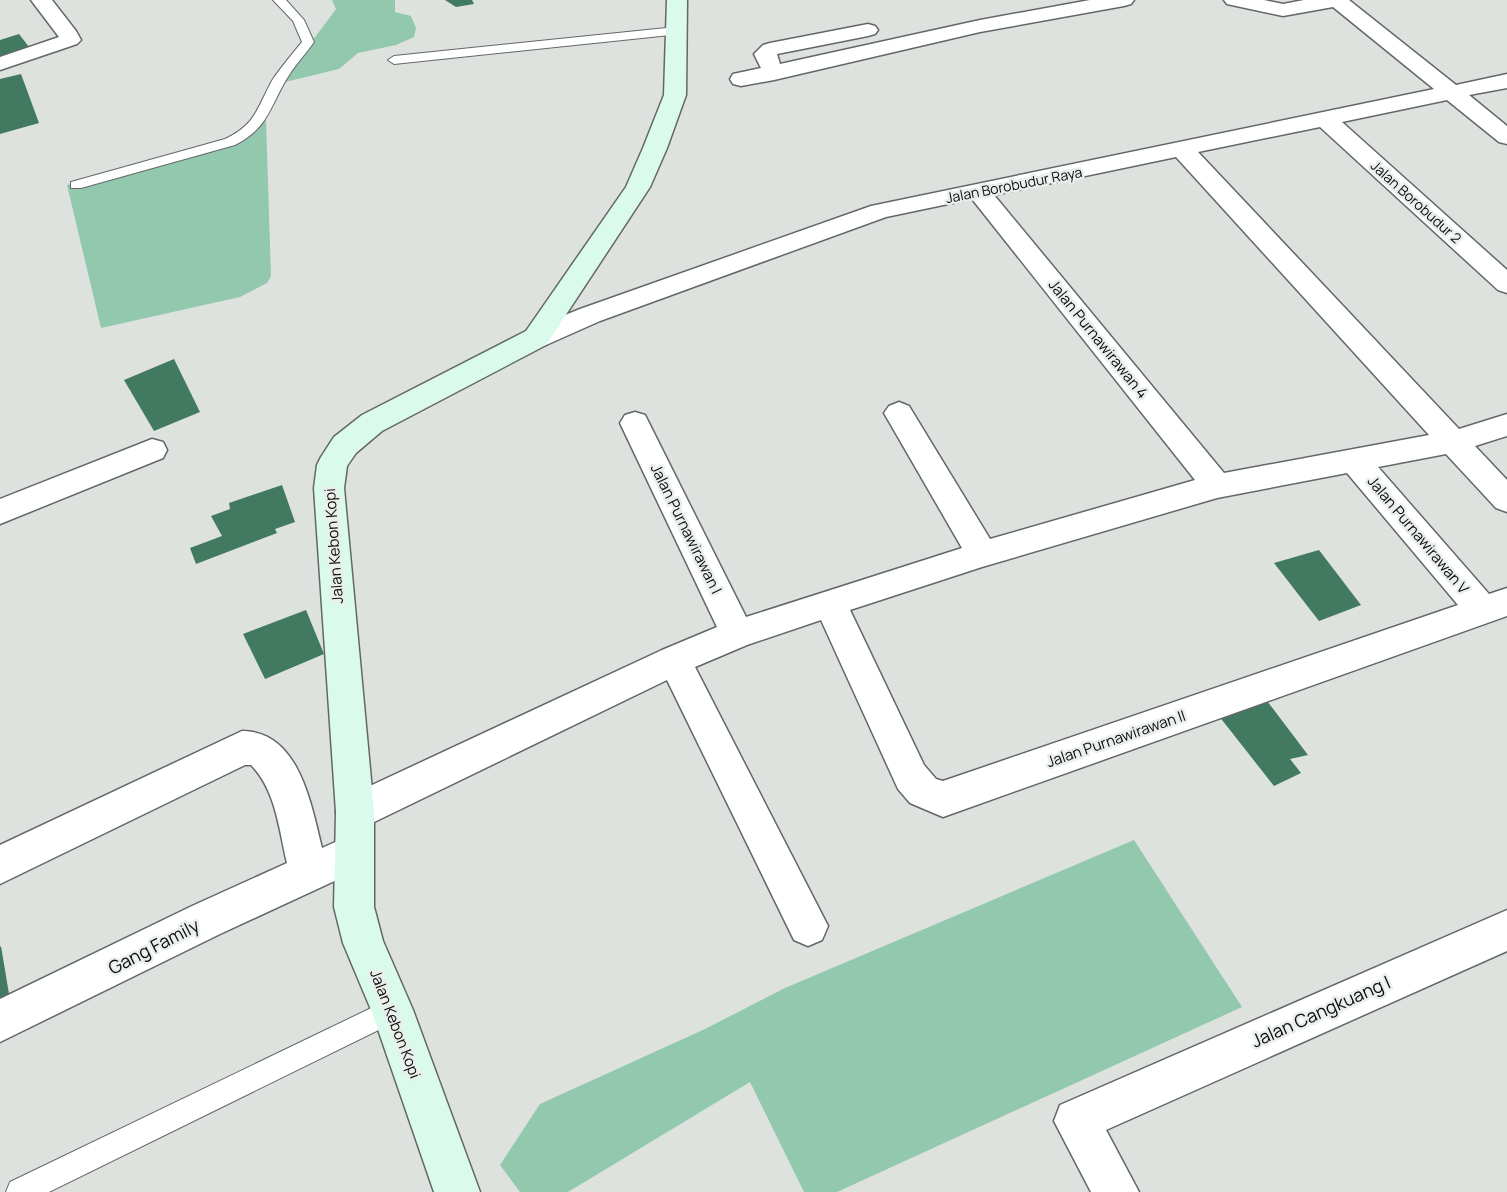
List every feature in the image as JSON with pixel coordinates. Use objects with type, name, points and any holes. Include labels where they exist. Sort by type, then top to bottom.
[{"type":"main road","name":"Jalan Kebon Kopi","points":[[457,1192],[392,1010],[363,943],[354,907],[353,853],[356,812],[329,488],[332,465],[345,445],[372,423],[536,338],[638,187],[675,95],[677,0]]},
{"type":"street","points":[[0,64],[70,40],[69,35],[41,0]]},
{"type":"street","points":[[774,73],[765,54],[770,49],[859,32],[976,14],[1124,0]]},
{"type":"street","points":[[1234,0],[1283,10],[1337,0],[1459,92]]},
{"type":"street","points":[[1354,0],[1507,137]]},
{"type":"street","points":[[741,79],[871,51],[976,14]]},
{"type":"street","points":[[859,32],[871,51]]},
{"type":"street","name":"Jalan Borobudur Raya","points":[[536,338],[590,315],[880,211],[1507,81]]},
{"type":"street","name":"Jalan Borobudur 2","points":[[1325,119],[1507,284]]},
{"type":"street","points":[[1183,150],[1507,500]]},
{"type":"street","name":"Jalan Purnawirawan 4","points":[[979,192],[1217,486]]},
{"type":"street","points":[[899,413],[982,554]]},
{"type":"street","name":"Jalan Purnawirawan I","points":[[635,423],[737,634]]},
{"type":"street","points":[[356,812],[674,660],[737,634],[982,554],[1217,486],[1454,441],[1507,425]]},
{"type":"street","points":[[0,512],[152,450]]},
{"type":"street","name":"Jalan Purnawirawan V","points":[[1354,460],[1495,606]]},
{"type":"street","name":"Jalan Purnawirawan II","points":[[830,603],[911,777],[923,791],[943,799],[1495,606]]},
{"type":"street","points":[[674,660],[808,926]]},
{"type":"street","points":[[0,865],[242,748],[257,748],[271,760],[282,778],[309,873]]},
{"type":"street","name":"Gang Family","points":[[0,1021],[206,920],[353,853]]},
{"type":"street","name":"Jalan Cangkuang I","points":[[1116,1192],[1076,1121],[1507,930]]},
{"type":"lane","points":[[76,185],[230,142],[253,130],[259,124],[279,80],[308,42],[298,20],[279,0]]},
{"type":"lane","points":[[394,60],[676,31]]},
{"type":"lane","points":[[20,1192],[392,1010]]},
{"type":"green space","points":[[332,0],[395,0],[395,12],[411,16],[416,28],[414,37],[396,45],[358,53],[339,69],[281,83],[336,9]]},
{"type":"green space","points":[[266,120],[271,276],[267,283],[240,297],[101,328],[67,185],[225,140],[251,131]]},
{"type":"green space","points":[[1134,840],[1242,1007],[837,1192],[804,1192],[750,1082],[568,1192],[520,1192],[500,1165],[540,1104],[705,1029],[785,988]]},
{"type":"building","points":[[445,0],[472,0],[474,4],[456,7]]},
{"type":"building","points":[[19,34],[29,47],[0,56],[0,40]]},
{"type":"building","points":[[21,74],[39,123],[0,134],[0,79]]},
{"type":"building","points":[[174,359],[200,412],[154,431],[124,380]]},
{"type":"building","points":[[282,485],[295,522],[275,529],[277,533],[196,564],[190,548],[222,536],[211,516],[230,509],[229,503]]},
{"type":"building","points":[[1319,550],[1361,605],[1319,621],[1274,563]]},
{"type":"building","points":[[306,610],[324,654],[265,679],[243,634]]},
{"type":"building","points":[[1261,693],[1308,755],[1290,759],[1301,773],[1274,786],[1215,711]]},
{"type":"building","points":[[0,947],[10,1000],[0,1004]]}]
